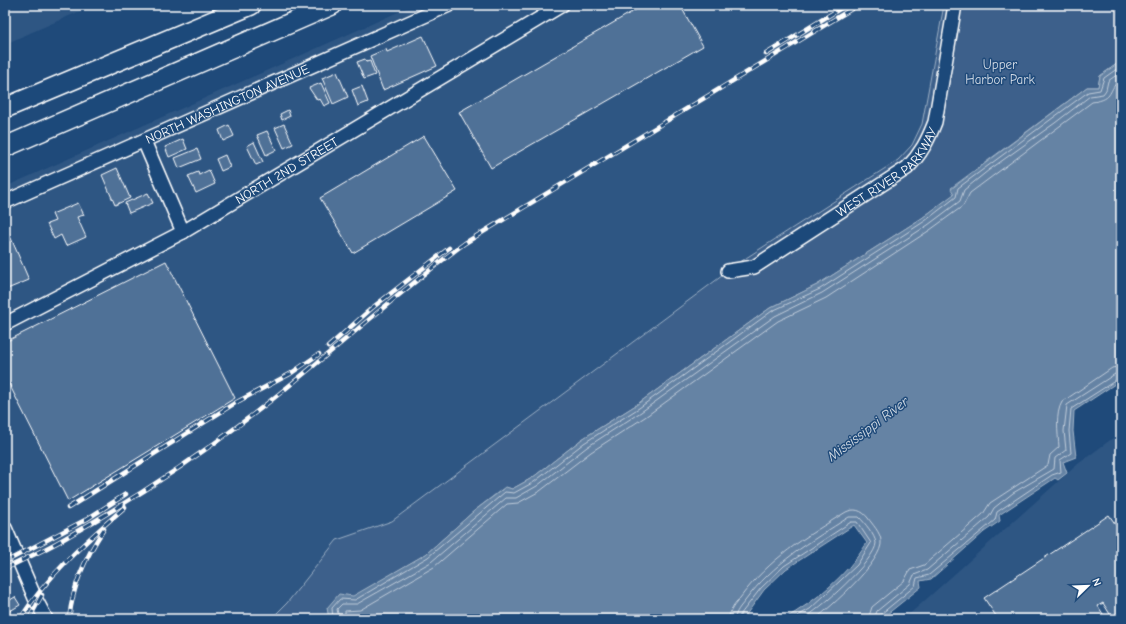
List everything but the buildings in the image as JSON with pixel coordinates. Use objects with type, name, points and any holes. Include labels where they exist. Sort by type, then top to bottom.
[{"type":"highway","points":[[5,108],[251,5]]},
{"type":"highway","points":[[5,147],[332,5]]},
{"type":"street","name":"NORTH WASHINGTON AVENUE","points":[[5,202],[449,5]]},
{"type":"street","name":"NORTH 2ND STREET","points":[[5,324],[183,232],[562,5]]},
{"type":"street","name":"WEST RIVER PARKWAY","points":[[728,271],[754,268],[907,168],[919,156],[928,140],[935,122],[955,5]]},
{"type":"street","points":[[144,141],[183,232]]},
{"type":"street","points":[[5,528],[37,604],[46,619]]},
{"type":"shaded area","points":[[5,5],[94,5],[5,44]]},
{"type":"shaded area","points":[[414,5],[944,5],[922,124],[912,145],[898,160],[746,258],[392,521],[337,540],[287,603],[271,619],[5,619],[5,187]]},
{"type":"shaded area","points":[[1121,432],[1121,619],[904,619],[1078,464]]},
{"type":"green space","name":"Upper Harbor Park","points":[[944,5],[1121,5],[1121,61],[1100,76],[1098,87],[1087,87],[951,188],[955,194],[922,218],[817,285],[770,308],[636,405],[582,439],[532,478],[512,489],[505,487],[474,511],[426,554],[353,597],[329,619],[271,619],[287,603],[337,540],[392,521],[746,258],[898,160],[912,145],[922,124]]},
{"type":"water","name":"Mississippi River","points":[[1121,61],[1121,380],[1074,411],[1073,431],[1076,457],[1063,462],[1067,473],[1058,480],[1055,478],[999,515],[1000,521],[984,532],[931,579],[920,581],[921,587],[881,619],[784,619],[808,604],[830,586],[859,555],[867,543],[854,525],[786,569],[764,590],[743,619],[329,619],[327,608],[339,594],[353,596],[426,554],[474,511],[506,487],[512,489],[532,478],[582,439],[636,405],[770,308],[817,285],[922,218],[954,194],[951,189],[1087,87],[1098,87],[1100,76]]},
{"type":"railway","points":[[766,54],[846,5]]},
{"type":"railway","points":[[5,569],[52,546],[90,524],[138,495],[207,448],[278,395],[411,285],[465,243],[858,5]]},
{"type":"railway","points":[[328,347],[372,308],[449,248]]},
{"type":"railway","points":[[68,508],[235,403],[290,374],[319,354]]},
{"type":"railway","points":[[5,562],[87,519],[126,494]]},
{"type":"railway","points":[[20,619],[31,603],[68,559],[125,507]]},
{"type":"railway","points":[[69,619],[73,595],[81,572],[104,529]]},
{"type":"railway","points":[[29,619],[42,595]]}]
